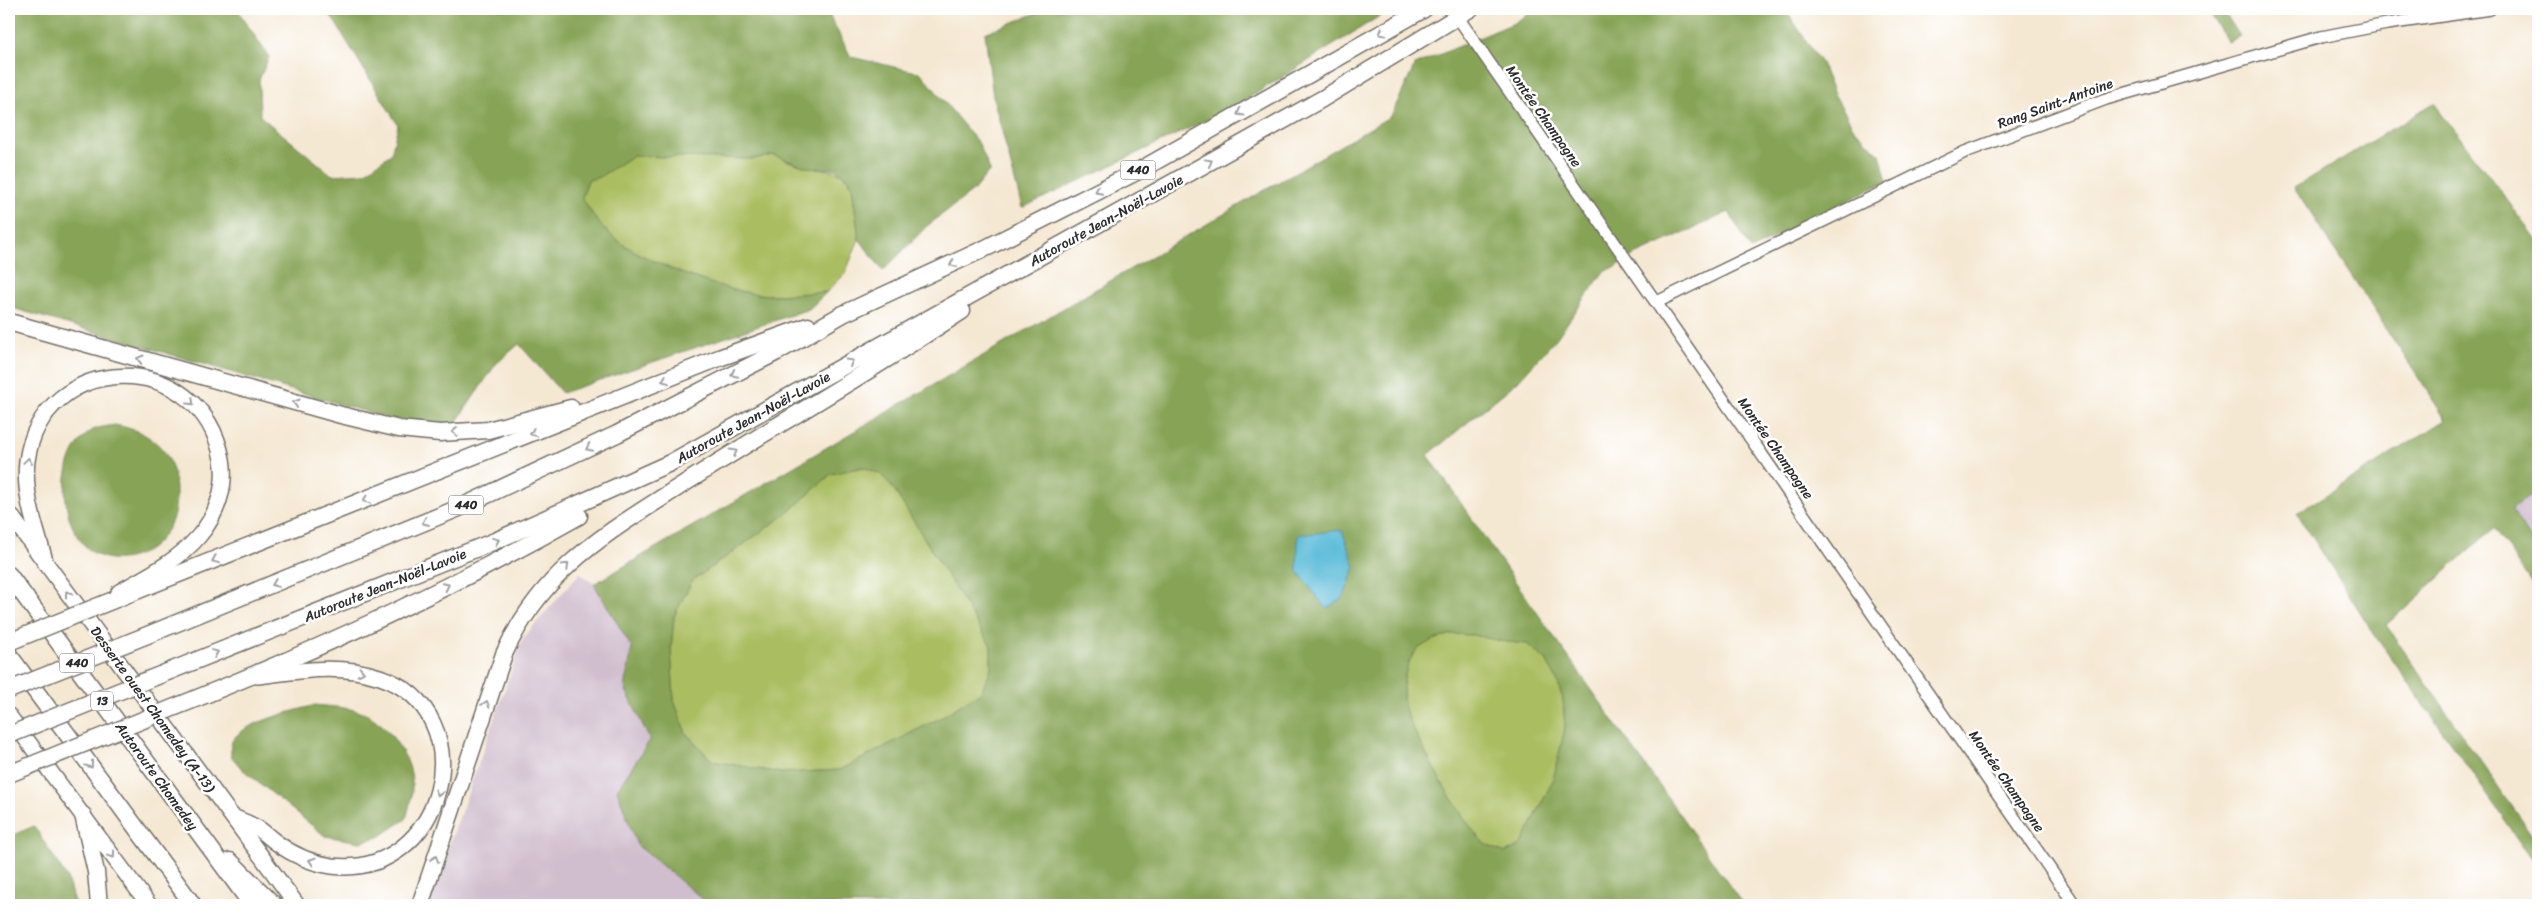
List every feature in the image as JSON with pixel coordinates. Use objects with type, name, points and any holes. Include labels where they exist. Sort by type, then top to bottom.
[{"type":"highway","name":"Autoroute Jean-Noël-Lavoie","points":[[9,690],[383,540],[512,484],[617,434],[777,352],[844,314],[988,247],[1134,173],[1424,9]]},
{"type":"highway","name":"Autoroute Jean-Noël-Lavoie","points":[[9,735],[495,542],[670,464],[1322,99],[1460,11]]},
{"type":"highway","points":[[420,905],[502,660],[525,615],[556,576],[582,552],[628,519],[898,353],[1062,245]]},
{"type":"highway","points":[[9,642],[118,596],[771,338],[844,314]]},
{"type":"highway","points":[[9,322],[368,423],[418,431],[451,433],[496,428],[643,389]]},
{"type":"highway","points":[[9,774],[248,678],[403,608],[558,527],[670,464]]},
{"type":"highway","name":"Autoroute Chomedey","points":[[9,575],[252,905]]},
{"type":"highway","points":[[9,655],[193,905]]},
{"type":"highway","points":[[83,816],[96,872],[99,905]]},
{"type":"highway","points":[[194,826],[274,905]]},
{"type":"main road","points":[[46,564],[28,499],[26,482],[30,450],[44,418],[67,394],[97,380],[117,376],[136,376],[170,386],[193,402],[213,429],[220,450],[223,471],[220,498],[208,525],[192,544],[169,562],[118,596]]},
{"type":"main road","name":"Desserte ouest Chomedey (A-13)","points":[[9,514],[297,905]]},
{"type":"main road","points":[[232,816],[260,830],[282,847],[306,860],[334,866],[355,866],[385,858],[416,836],[433,811],[441,782],[440,748],[433,726],[415,700],[391,681],[362,672],[341,669],[312,670],[248,678]]},
{"type":"main road","points":[[9,716],[149,905]]},
{"type":"street","name":"Rang Saint-Antoine","points":[[1657,302],[1965,152],[2106,99],[2321,37],[2387,24],[2490,9]]},
{"type":"street","name":"Montée Champagne","points":[[1460,11],[1617,248],[1657,302],[2075,905]]},
{"type":"shaded area","points":[[2538,490],[2538,550],[2511,508]]},
{"type":"shaded area","points":[[580,573],[594,584],[632,648],[625,688],[650,740],[617,790],[637,845],[710,905],[428,905],[523,638]]},
{"type":"green space","points":[[9,9],[237,9],[269,57],[259,80],[260,116],[332,175],[364,173],[391,154],[398,125],[330,14],[336,9],[826,9],[851,57],[921,73],[979,144],[990,170],[973,191],[927,226],[883,271],[859,239],[852,187],[849,179],[835,169],[807,167],[773,155],[754,159],[632,156],[599,177],[588,180],[582,197],[603,227],[625,246],[681,273],[722,287],[757,294],[774,295],[827,292],[809,309],[562,393],[519,344],[496,364],[455,424],[430,424],[387,418],[9,307]]},
{"type":"green space","points":[[1047,9],[1391,9],[1236,106],[1022,208],[993,97],[985,33]]},
{"type":"green space","points":[[1536,9],[1785,9],[1821,63],[1833,92],[1855,130],[1880,154],[1887,181],[1751,250],[1729,212],[1624,260],[1615,268],[1605,270],[1556,339],[1517,382],[1428,455],[1743,905],[710,905],[637,845],[617,790],[650,740],[625,688],[632,648],[594,584],[1391,116],[1415,65],[1514,23]],"holes":[[[863,467],[881,474],[895,491],[991,646],[991,669],[981,692],[940,718],[840,770],[781,773],[712,761],[686,733],[674,701],[671,650],[674,616],[692,581],[786,514],[831,474]],[[1451,634],[1474,635],[1500,641],[1527,644],[1546,660],[1556,678],[1563,699],[1565,728],[1553,780],[1522,844],[1505,853],[1484,843],[1464,818],[1426,755],[1404,705],[1404,680],[1407,666],[1412,656],[1424,645]]]},
{"type":"green space","points":[[2206,9],[2222,9],[2240,36],[2228,42]]},
{"type":"green space","points":[[2434,103],[2538,241],[2538,490],[2511,509],[2538,550],[2538,593],[2494,528],[2386,625],[2538,844],[2538,867],[2378,640],[2297,513],[2446,420],[2294,188]]},
{"type":"green space","points":[[773,155],[804,166],[839,173],[844,176],[852,187],[859,239],[845,274],[827,292],[783,295],[757,294],[722,287],[681,273],[625,246],[612,236],[595,218],[582,197],[588,180],[599,177],[632,156],[754,159]]},
{"type":"green space","points":[[115,425],[145,435],[165,453],[175,478],[176,493],[174,515],[159,541],[143,553],[116,559],[94,553],[79,538],[69,516],[65,492],[68,467],[77,445],[93,430]]},
{"type":"green space","points":[[863,467],[881,474],[895,491],[991,646],[991,669],[981,692],[940,718],[840,770],[781,773],[712,761],[686,733],[674,701],[671,650],[674,616],[692,581],[786,514],[831,474]]},
{"type":"green space","points":[[1451,634],[1474,635],[1500,641],[1527,644],[1546,660],[1556,678],[1563,699],[1565,728],[1553,780],[1522,844],[1505,853],[1484,843],[1464,818],[1426,755],[1404,705],[1404,680],[1407,666],[1412,656],[1424,645]]},
{"type":"green space","points":[[315,705],[349,709],[368,715],[390,734],[403,752],[412,779],[411,797],[406,819],[379,837],[360,842],[325,836],[242,769],[231,756],[231,744],[244,730],[282,714]]},
{"type":"green space","points":[[34,826],[67,878],[75,905],[9,905],[9,837]]},
{"type":"water","points":[[1342,530],[1355,567],[1343,598],[1326,609],[1297,570],[1298,535]]}]
